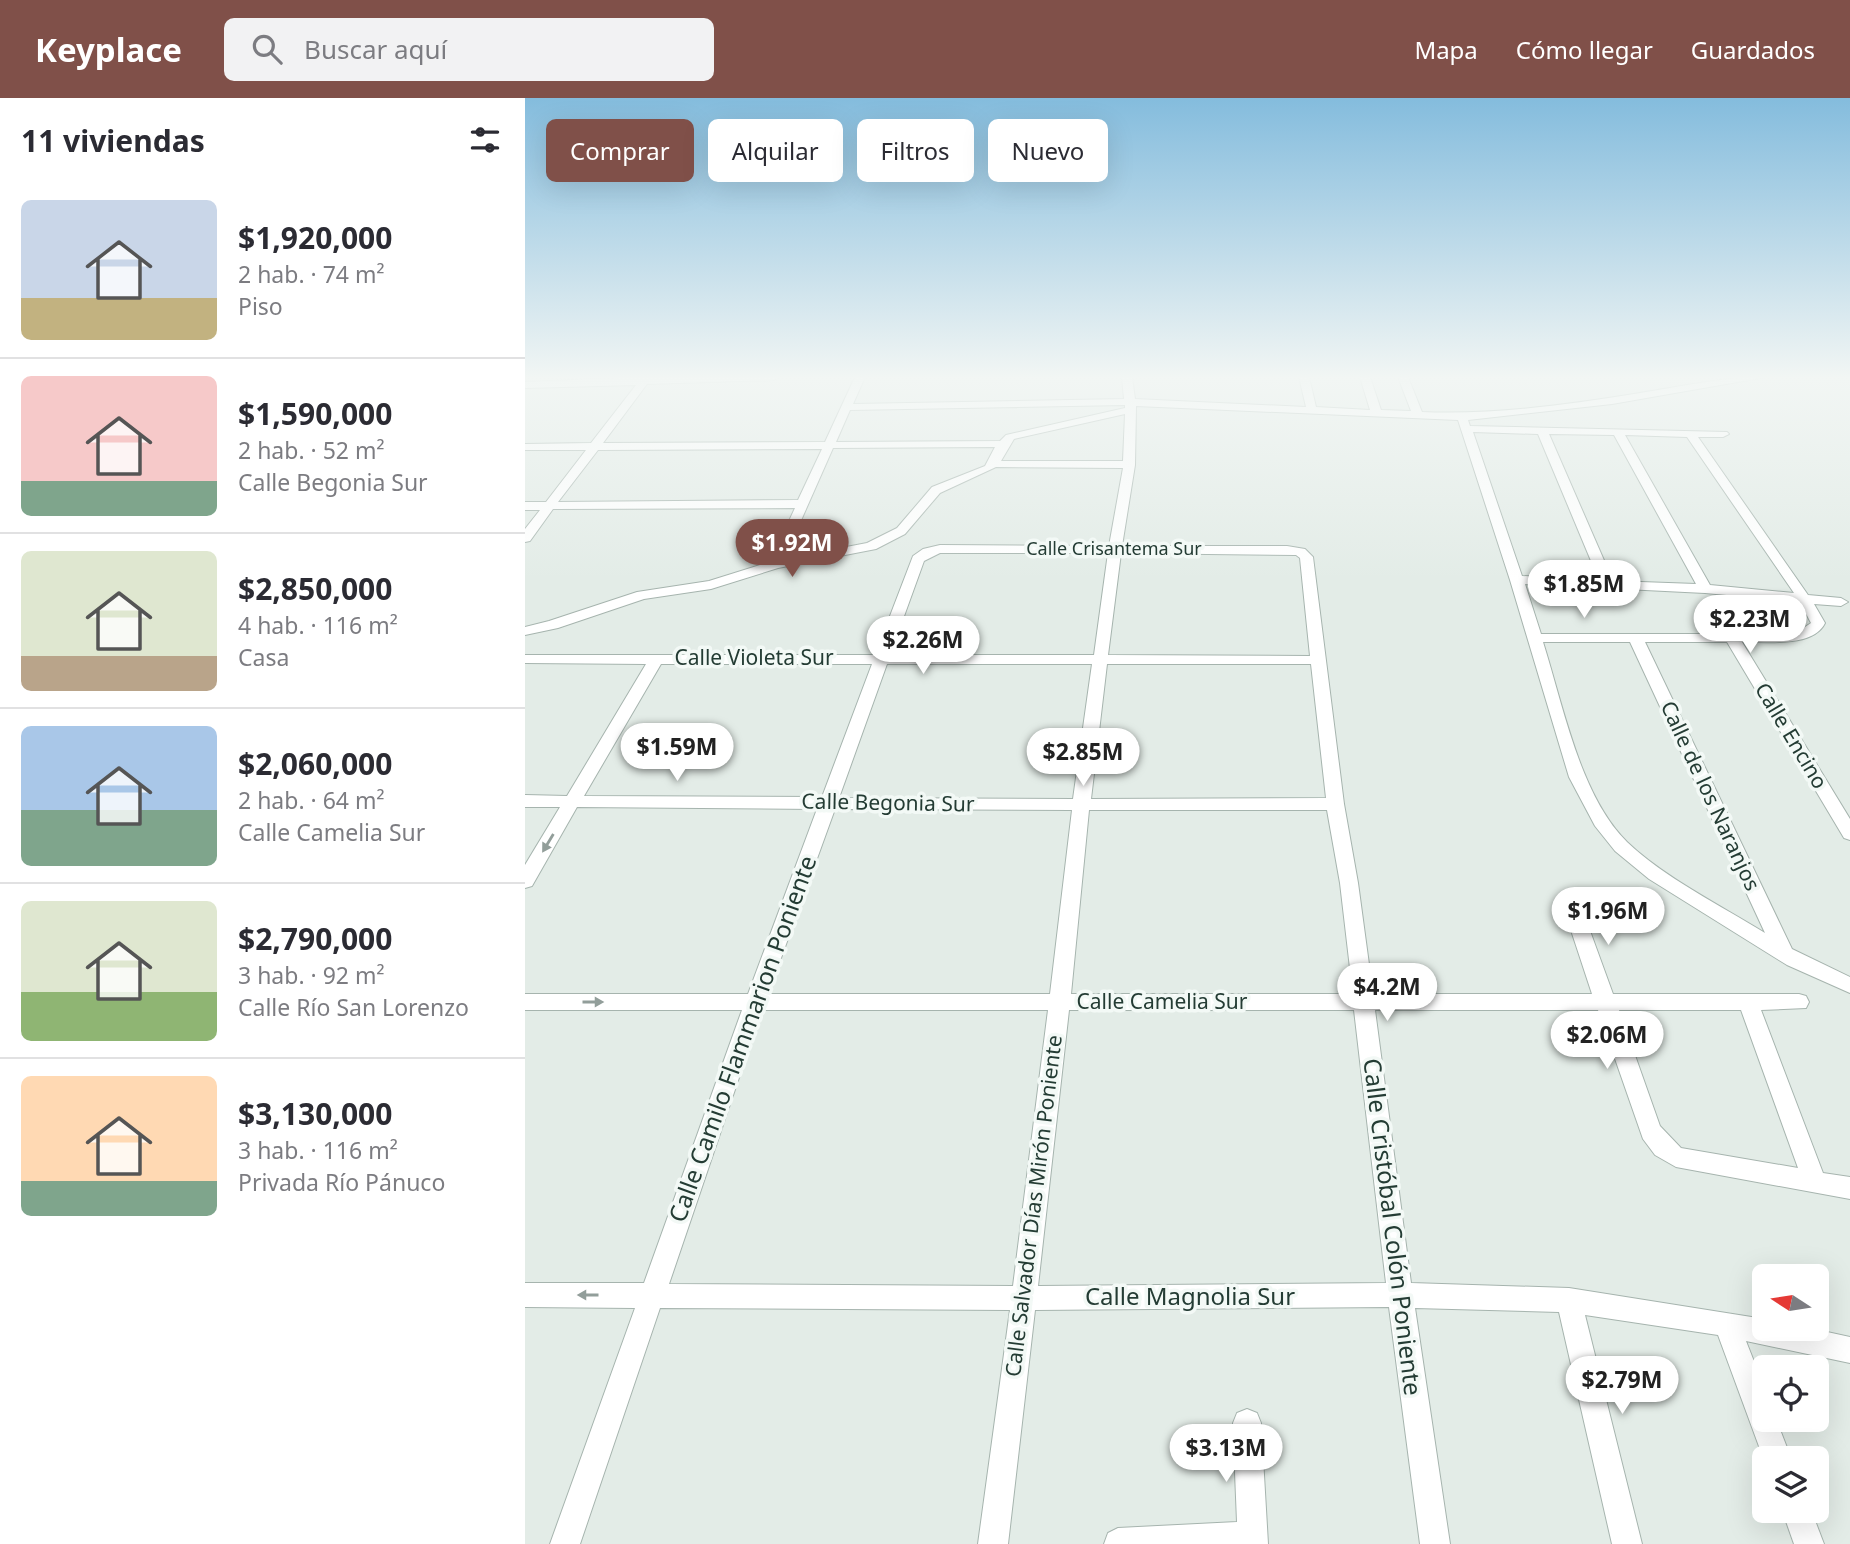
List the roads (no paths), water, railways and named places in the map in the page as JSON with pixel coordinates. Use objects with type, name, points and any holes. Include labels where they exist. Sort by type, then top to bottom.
[{"type":"street","points":[[525,538],[594,444]]},
{"type":"street","points":[[525,447],[961,444]]},
{"type":"street","points":[[994,464],[1002,444]]},
{"type":"street","name":"Calle Salvador Días Mirón Poniente","points":[[993,1544],[1081,807],[1129,465],[1129,444]]},
{"type":"street","points":[[1471,444],[1517,580],[1577,777],[1590,808],[1613,838],[1647,868],[1784,955],[1825,976],[1850,985]]},
{"type":"street","points":[[1548,444],[1607,583]]},
{"type":"street","points":[[1625,444],[1705,589]]},
{"type":"street","points":[[1534,638],[1732,638],[1801,635],[1815,629],[1818,623],[1816,616],[1698,444]]},
{"type":"street","points":[[775,565],[830,446]]},
{"type":"street","points":[[525,631],[553,625],[642,594],[711,585],[775,565],[856,550],[887,540],[911,522],[936,490],[982,472],[994,464],[1129,465]]},
{"type":"street","points":[[525,506],[803,504]]},
{"type":"street","name":"Calle Crisantema Sur","points":[[940,549],[1287,550]]},
{"type":"street","name":"Calle Camilo Flammarion Poniente","points":[[565,1544],[755,1002],[918,559],[928,552],[940,549]]},
{"type":"street","name":"Calle Cristóbal Colón Poniente","points":[[1287,550],[1300,552],[1306,557],[1335,804],[1349,883],[1400,1295],[1435,1544]]},
{"type":"street","points":[[1517,580],[1705,589],[1841,602]]},
{"type":"street","name":"Calle de los Naranjos","points":[[1635,637],[1784,955]]},
{"type":"street","name":"Calle Encino","points":[[1732,638],[1850,834]]},
{"type":"street","points":[[525,881],[657,658]]},
{"type":"street","name":"Calle Violeta Sur","points":[[525,659],[1320,660]]},
{"type":"street","name":"Calle Begonia Sur","points":[[525,801],[830,802],[1081,807],[1335,804]]},
{"type":"street","points":[[1572,906],[1649,1127],[1664,1150],[1676,1157],[1850,1188]]},
{"type":"street","name":"Calle Camelia Sur","points":[[525,1002],[1799,1002]]},
{"type":"street","points":[[1748,1002],[1815,1182]]},
{"type":"street","name":"Calle Magnolia Sur","points":[[525,1295],[1024,1298],[1400,1295],[1569,1300],[1727,1324],[1850,1350]]},
{"type":"street","points":[[1569,1300],[1627,1544]]},
{"type":"street","points":[[1727,1324],[1773,1446]]},
{"type":"street","points":[[1118,1543],[1253,1540],[1247,1423]]},
{"type":"street","points":[[1801,1523],[1809,1544]]}]
